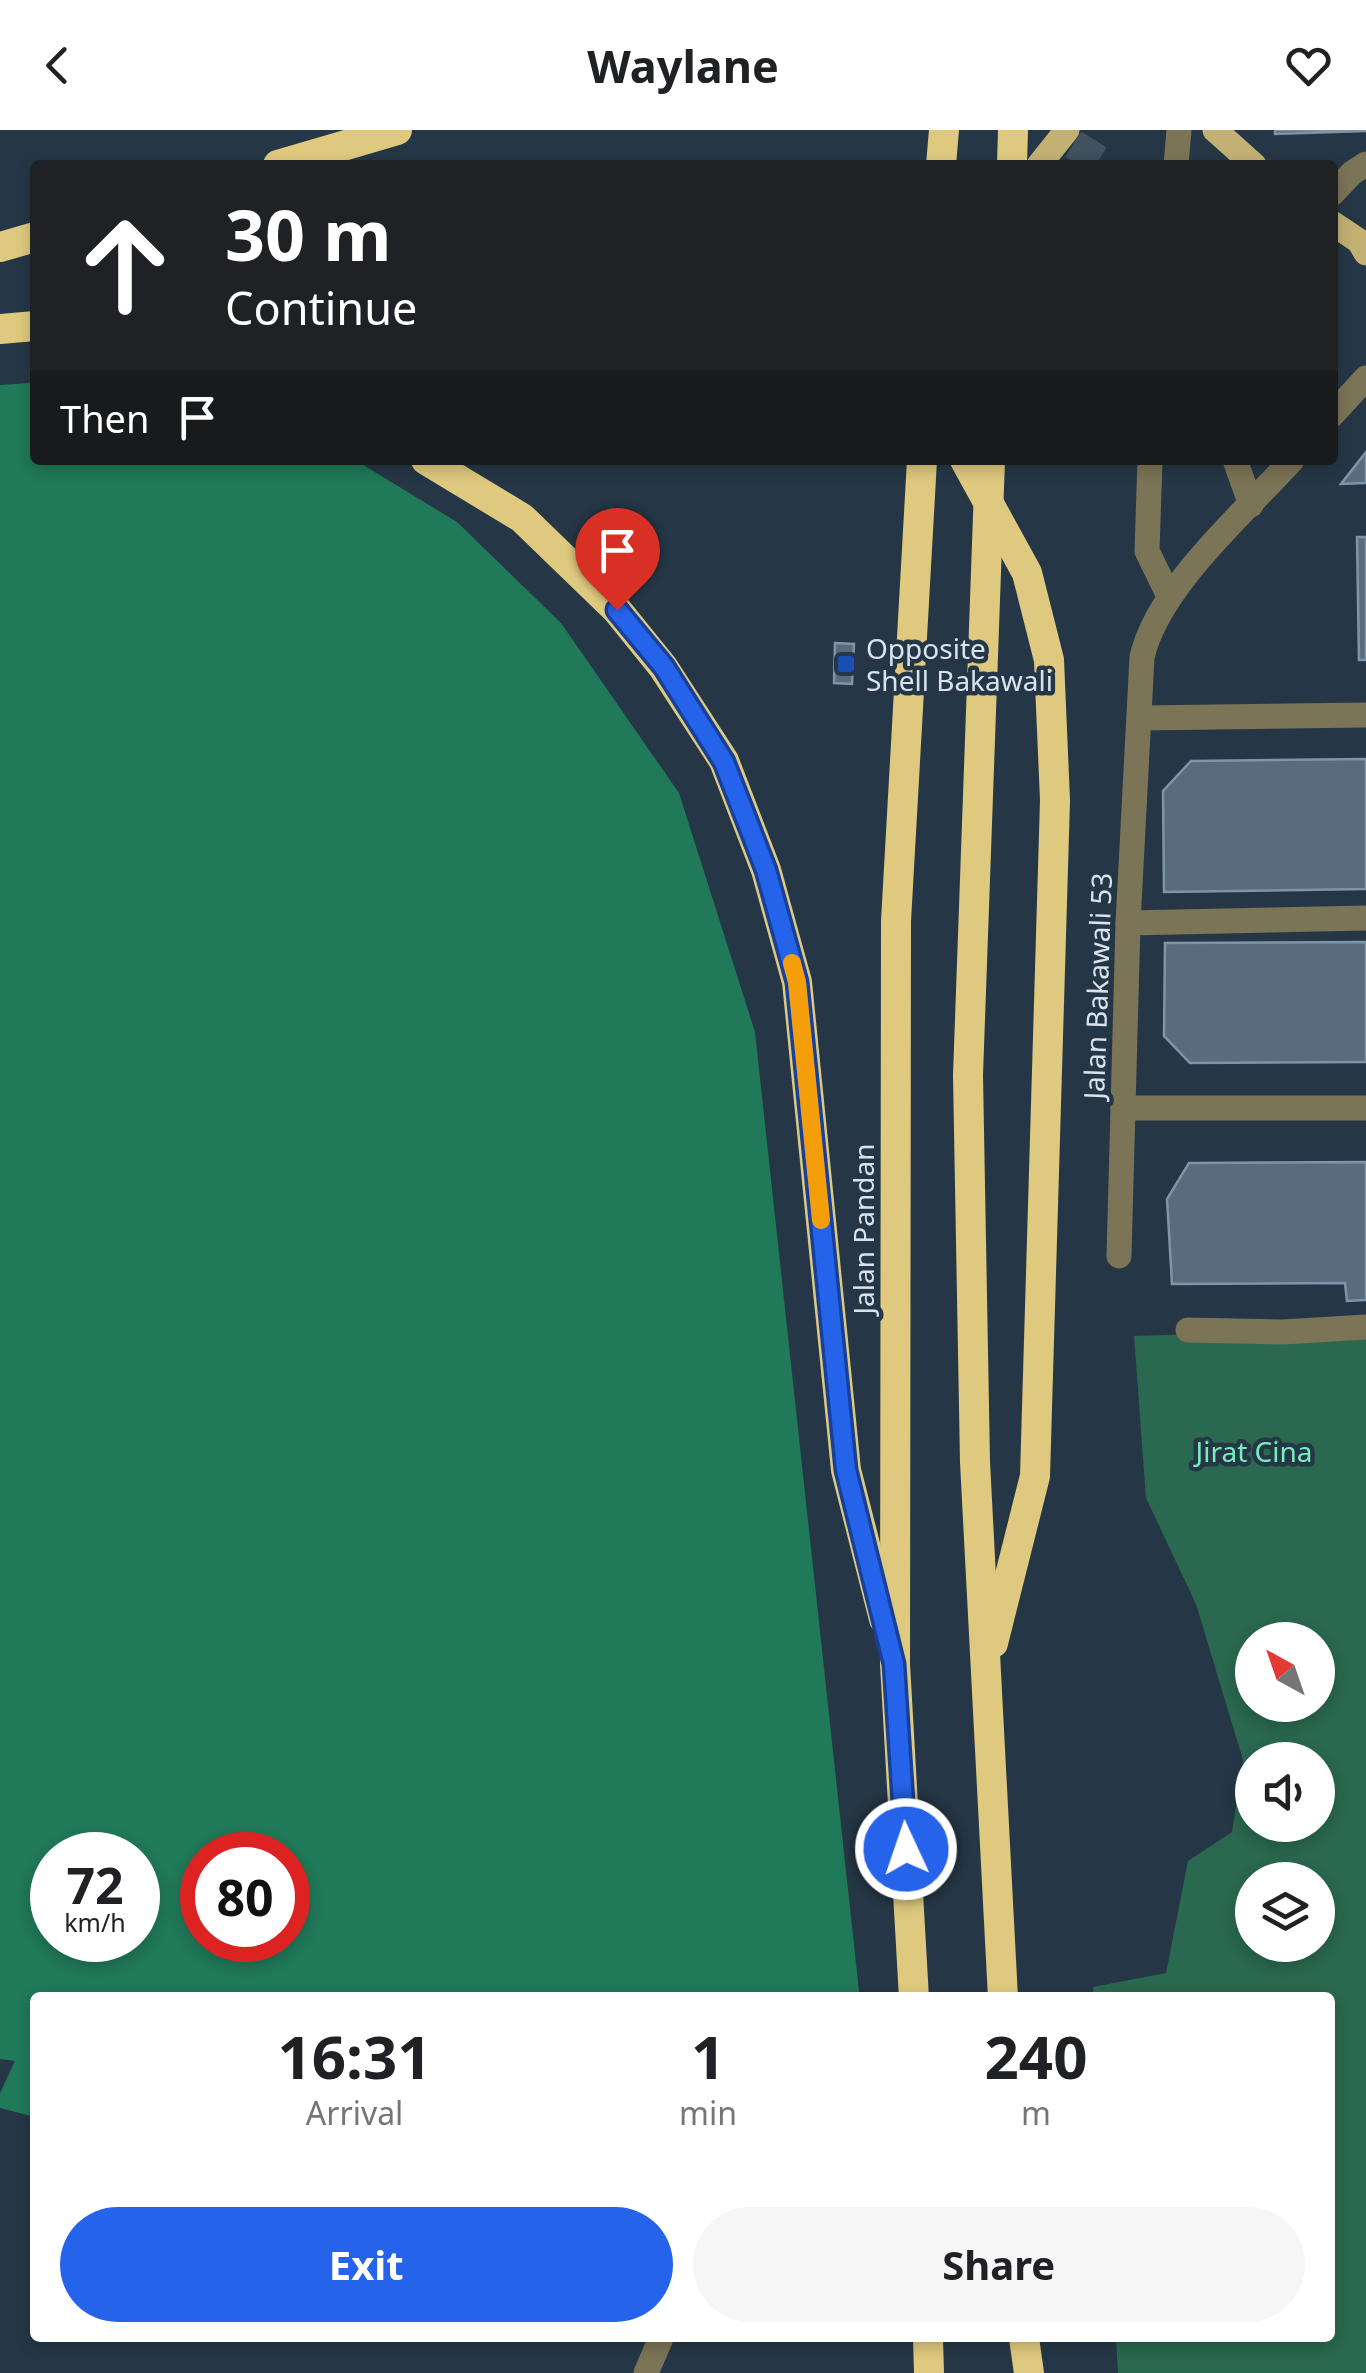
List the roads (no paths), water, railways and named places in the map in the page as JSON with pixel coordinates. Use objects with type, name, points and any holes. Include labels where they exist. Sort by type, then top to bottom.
[{"type":"highway","points":[[295,160],[397,130]]},
{"type":"highway","points":[[941,160],[944,130]]},
{"type":"highway","points":[[1012,160],[1014,130]]},
{"type":"highway","points":[[0,247],[30,238]]},
{"type":"highway","points":[[0,263],[30,260]]},
{"type":"highway","points":[[0,329],[30,326]]},
{"type":"highway","points":[[0,345],[30,348]]},
{"type":"highway","points":[[434,465],[522,518],[617,610],[664,667],[724,762],[766,870],[797,982],[846,1470],[894,1664]]},
{"type":"highway","name":"Jalan Pandan","points":[[914,1992],[894,1664],[896,921],[922,465]]},
{"type":"highway","points":[[968,465],[1027,573],[1049,660],[1055,800],[1035,1476],[984,1674]]},
{"type":"highway","points":[[990,465],[968,1076],[975,1462],[1003,1992]]},
{"type":"highway","points":[[928,2342],[930,2373]]},
{"type":"highway","points":[[1023,2342],[1027,2373]]},
{"type":"main road","points":[[1043,160],[1067,130]]},
{"type":"main road","points":[[1215,130],[1248,160]]},
{"type":"main road","points":[[1338,227],[1364,245]]},
{"type":"street","points":[[1176,160],[1179,130]]},
{"type":"street","points":[[1338,189],[1366,164]]},
{"type":"street","points":[[1338,408],[1366,378]]},
{"type":"street","points":[[1150,465],[1147,551],[1168,596]]},
{"type":"street","points":[[1237,465],[1251,505]]},
{"type":"street","name":"Jalan Bakawali 53","points":[[1119,1256],[1128,923],[1146,641],[1168,596],[1287,465]]},
{"type":"street","points":[[1140,718],[1366,715]]},
{"type":"street","points":[[1128,923],[1366,918]]},
{"type":"street","points":[[1123,1108],[1366,1108]]},
{"type":"street","points":[[1188,1330],[1283,1332],[1366,1327]]},
{"type":"street","points":[[646,2373],[659,2342]]},
{"type":"tunnel","points":[[1081,160],[1100,130]]},
{"type":"place","name":"Opposite Shell Bakawali","points":[[846,664]]},
{"type":"park label","name":"Jirat Cina","points":[[1254,1451]]}]
